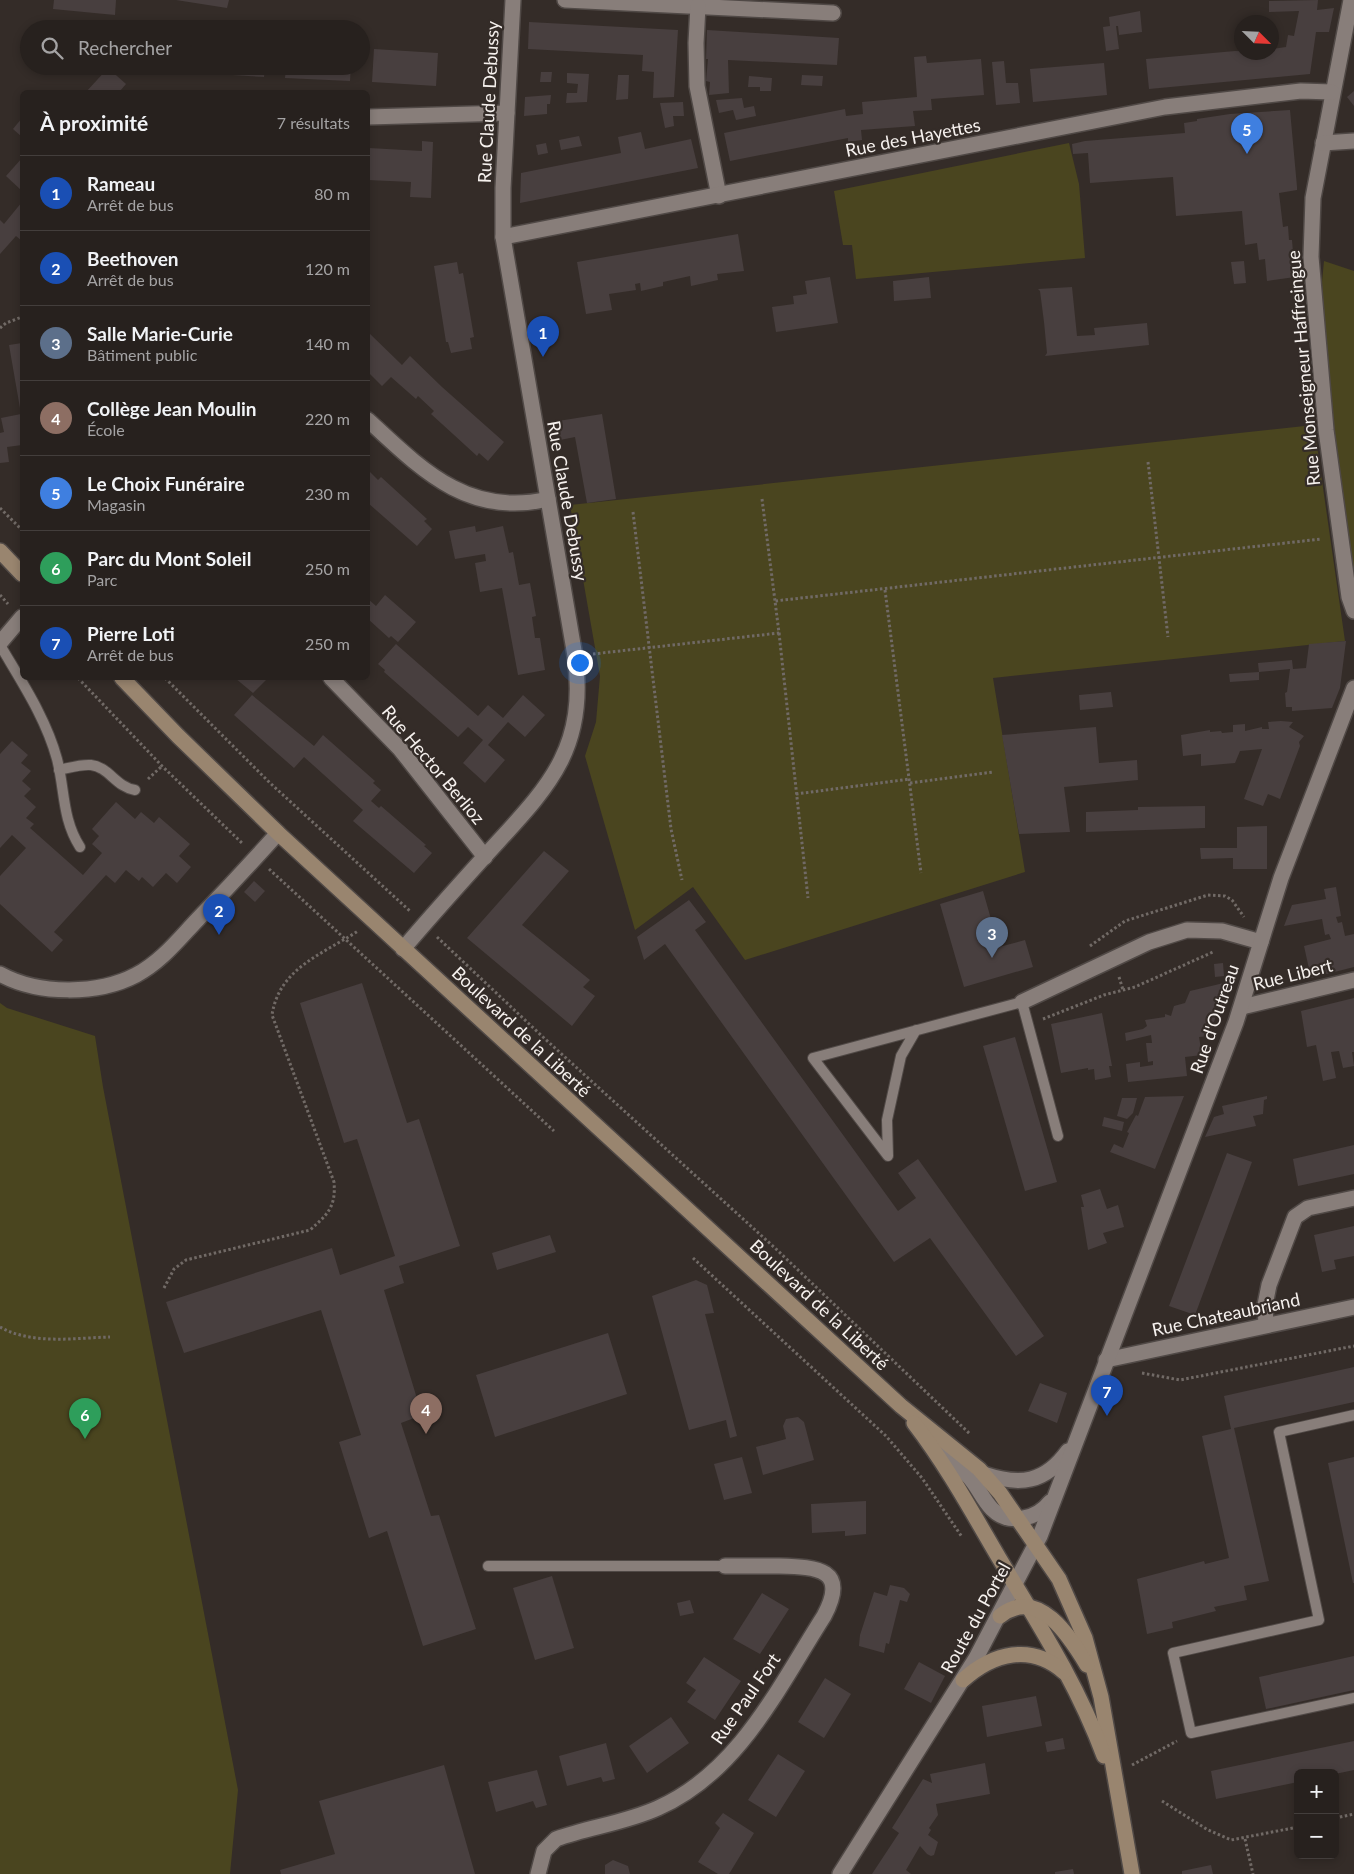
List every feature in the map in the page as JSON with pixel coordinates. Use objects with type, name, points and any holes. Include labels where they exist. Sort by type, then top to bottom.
[{"type":"main road","points":[[0,551],[20,572]]},
{"type":"main road","name":"Boulevard de la Liberté","points":[[124,680],[195,753],[403,949],[901,1406],[960,1451],[984,1474],[1018,1518],[1059,1579],[1079,1623],[1096,1682],[1132,1874]]},
{"type":"main road","name":"Boulevard de la Liberté","points":[[901,1406],[948,1470],[1070,1678],[1093,1728],[1116,1790]]},
{"type":"main road","points":[[1000,1616],[1015,1608],[1029,1608],[1046,1614],[1064,1630],[1096,1682]]},
{"type":"main road","points":[[963,1680],[979,1666],[994,1659],[1019,1653],[1043,1658],[1056,1665],[1070,1678]]},
{"type":"street","name":"Rue Claude Debussy","points":[[403,949],[537,800],[561,764],[571,739],[577,710],[578,682],[575,656],[503,237],[513,0]]},
{"type":"street","points":[[565,0],[833,13]]},
{"type":"street","name":"Rue Monseigneur Haffreingue","points":[[1351,0],[1332,92],[1314,198],[1310,257],[1326,430],[1348,597],[1354,611]]},
{"type":"street","points":[[698,6],[696,43],[697,86],[720,196]]},
{"type":"street","name":"Rue des Hayettes","points":[[503,237],[720,196],[1165,106],[1301,91],[1332,92]]},
{"type":"street","points":[[370,117],[507,113]]},
{"type":"street","points":[[1323,142],[1354,141]]},
{"type":"street","points":[[370,422],[429,475],[460,491],[480,498],[509,504],[531,503],[548,499]]},
{"type":"street","points":[[0,644],[20,619]]},
{"type":"street","name":"Rue Hector Berlioz","points":[[333,680],[400,748],[484,857]]},
{"type":"street","name":"Rue d'Outreau","points":[[1106,1360],[1242,1007],[1260,942],[1303,817],[1354,688]]},
{"type":"street","points":[[0,974],[28,984],[71,989],[109,984],[135,975],[166,953],[278,833]]},
{"type":"street","points":[[1022,1002],[1150,942],[1187,930],[1222,930],[1260,942]]},
{"type":"street","name":"Rue Libert","points":[[1242,1007],[1354,980]]},
{"type":"street","points":[[1266,1326],[1264,1305],[1269,1285],[1295,1217],[1308,1208],[1354,1198]]},
{"type":"street","name":"Rue Chateaubriand","points":[[1106,1360],[1354,1307]]},
{"type":"street","name":"Route du Portel","points":[[840,1874],[963,1680],[1016,1586],[1036,1545],[1058,1490],[1106,1360]]},
{"type":"street","points":[[984,1474],[1010,1482],[1030,1480],[1054,1467],[1076,1440]]},
{"type":"street","points":[[928,1441],[966,1475],[992,1509],[1000,1514],[1018,1518],[1038,1514],[1058,1490]]},
{"type":"street","name":"Rue Paul Fort","points":[[538,1874],[544,1851],[556,1840],[653,1810],[687,1793],[715,1772],[744,1740],[824,1616],[833,1598],[832,1582],[828,1574],[815,1568],[725,1566]]},
{"type":"lane","points":[[0,644],[42,721],[59,770],[66,820],[80,847]]},
{"type":"lane","points":[[59,770],[92,765],[106,772],[118,784],[135,790]]},
{"type":"lane","points":[[916,1030],[901,1056],[887,1120],[888,1156],[812,1058],[916,1030],[1022,1002],[1058,1136]]},
{"type":"lane","points":[[1354,1415],[1279,1432],[1319,1620],[1173,1653],[1191,1734],[1354,1698]]},
{"type":"lane","points":[[488,1566],[725,1566]]},
{"type":"path","points":[[0,328],[6,323],[20,318]]},
{"type":"path","points":[[1148,462],[1168,637]]},
{"type":"path","points":[[762,499],[779,633],[808,898]]},
{"type":"path","points":[[0,508],[20,528]]},
{"type":"path","points":[[633,512],[671,829],[682,880]]},
{"type":"path","points":[[775,601],[1341,537]]},
{"type":"path","points":[[885,590],[921,873]]},
{"type":"path","points":[[575,656],[779,633]]},
{"type":"path","points":[[80,680],[162,766],[256,857],[554,1131]]},
{"type":"path","points":[[168,680],[270,783],[424,924],[544,1038],[775,1248],[972,1436]]},
{"type":"path","points":[[151,776],[162,766]]},
{"type":"path","points":[[796,794],[993,772]]},
{"type":"path","points":[[164,1288],[174,1269],[186,1260],[310,1230],[325,1217],[336,1198],[334,1182],[272,1015],[274,1003],[281,985],[300,965],[374,921]]},
{"type":"path","points":[[1028,1022],[1051,1017],[1104,995],[1135,987],[1217,951]]},
{"type":"path","points":[[693,1258],[886,1436],[922,1478],[964,1540]]},
{"type":"path","points":[[0,1327],[15,1336],[50,1338],[110,1337]]},
{"type":"path","points":[[1106,1360],[1133,1372],[1180,1380],[1354,1346]]},
{"type":"path","points":[[1113,1773],[1158,1753],[1191,1734]]},
{"type":"path","points":[[1162,1801],[1219,1836],[1231,1840],[1245,1839],[1294,1828]]},
{"type":"path","points":[[1339,1817],[1354,1814]]},
{"type":"path","points":[[1245,1839],[1253,1874]]},
{"type":"shaded area","points":[[1069,143],[1079,184],[1085,258],[856,279],[852,245],[843,245],[834,191]]},
{"type":"shaded area","points":[[1324,261],[1354,271],[1354,574],[1329,409],[1322,282]]},
{"type":"shaded area","points":[[1314,425],[1345,641],[993,678],[1025,872],[745,960],[693,887],[635,930],[585,756],[596,722],[600,676],[570,505]]},
{"type":"shaded area","points":[[0,1003],[7,1008],[95,1036],[103,1087],[238,1790],[230,1874],[0,1874]]},
{"type":"building","points":[[54,0],[116,0],[115,15],[53,9]]},
{"type":"building","points":[[176,0],[229,0],[227,8]]},
{"type":"building","points":[[1318,0],[1317,10],[1334,8],[1329,32],[1316,32],[1310,74],[1149,89],[1146,59],[1234,51],[1234,60],[1279,60],[1279,48],[1286,47],[1288,35],[1294,36],[1299,11],[1269,12],[1269,1]]},
{"type":"building","points":[[1140,11],[1142,32],[1119,35],[1118,26],[1116,26],[1119,49],[1106,51],[1103,27],[1110,26],[1109,17]]},
{"type":"building","points":[[529,22],[678,30],[674,97],[653,98],[654,72],[642,71],[643,55],[528,49]]},
{"type":"building","points":[[707,30],[839,38],[837,65],[728,60],[729,93],[709,95],[710,82],[706,81],[708,59],[706,59]]},
{"type":"building","points":[[374,49],[438,53],[436,86],[372,82]]},
{"type":"building","points":[[926,56],[927,63],[981,59],[984,95],[931,99],[932,110],[913,111],[915,126],[861,130],[862,140],[848,142],[848,138],[730,161],[724,133],[845,109],[846,116],[863,114],[862,102],[917,97],[914,57]]},
{"type":"building","points":[[1004,61],[1006,83],[1018,83],[1020,103],[996,105],[992,62]]},
{"type":"building","points":[[1104,63],[1107,95],[1033,102],[1030,69]]},
{"type":"building","points":[[541,72],[552,72],[551,82],[540,82]]},
{"type":"building","points":[[567,73],[589,74],[587,102],[566,103],[567,93],[577,93],[578,84],[567,83]]},
{"type":"building","points":[[102,75],[116,75],[126,84],[121,90],[88,90]]},
{"type":"building","points":[[232,75],[264,75],[264,77]]},
{"type":"building","points":[[285,75],[350,75],[350,81],[285,78]]},
{"type":"building","points":[[618,75],[629,75],[628,99],[616,100]]},
{"type":"building","points":[[802,75],[823,76],[822,86],[801,85]]},
{"type":"building","points":[[749,76],[772,78],[771,91],[760,91],[760,87],[748,87]]},
{"type":"building","points":[[1354,91],[1354,106],[1347,97]]},
{"type":"building","points":[[551,95],[550,104],[547,104],[547,114],[524,116],[525,97]]},
{"type":"building","points":[[742,98],[744,108],[754,106],[756,116],[736,120],[733,110],[719,113],[716,100]]},
{"type":"building","points":[[683,102],[684,116],[673,116],[674,126],[665,128],[660,103]]},
{"type":"building","points":[[1290,110],[1297,190],[1279,193],[1283,227],[1288,226],[1289,240],[1292,240],[1295,277],[1267,281],[1265,259],[1259,260],[1257,243],[1245,245],[1242,211],[1176,216],[1173,177],[1090,183],[1088,153],[1073,154],[1072,144],[1085,141],[1185,133],[1184,123],[1197,121],[1197,119],[1230,114]]},
{"type":"building","points":[[20,120],[20,135],[13,129]]},
{"type":"building","points":[[641,132],[645,149],[691,139],[698,168],[520,203],[521,173],[621,153],[618,137]]},
{"type":"building","points":[[579,136],[582,146],[561,150],[559,140]]},
{"type":"building","points":[[422,141],[433,142],[431,198],[410,197],[411,182],[370,180],[370,148],[422,151]]},
{"type":"building","points":[[546,143],[548,153],[538,155],[536,145]]},
{"type":"building","points":[[20,160],[20,189],[6,176]]},
{"type":"building","points":[[20,204],[20,239],[16,236],[0,254],[0,220],[4,224]]},
{"type":"building","points":[[738,234],[744,271],[717,274],[718,280],[691,286],[690,276],[663,282],[663,286],[641,291],[640,283],[635,284],[636,290],[609,294],[612,310],[586,314],[577,262]]},
{"type":"building","points":[[1244,261],[1246,283],[1234,284],[1231,262]]},
{"type":"building","points":[[457,262],[459,274],[463,273],[474,337],[470,338],[472,349],[451,353],[448,342],[446,342],[434,266]]},
{"type":"building","points":[[830,277],[838,323],[776,332],[772,307],[794,304],[793,296],[807,294],[805,281]]},
{"type":"building","points":[[929,277],[931,298],[894,301],[893,281]]},
{"type":"building","points":[[1072,287],[1077,336],[1095,335],[1094,328],[1147,323],[1149,345],[1045,356],[1047,353],[1044,322],[1040,291],[1038,289]]},
{"type":"building","points":[[370,334],[402,365],[410,356],[504,442],[488,461],[479,453],[477,456],[431,414],[434,411],[418,396],[416,399],[391,377],[382,386],[370,374]]},
{"type":"building","points":[[20,343],[20,408],[9,345]]},
{"type":"building","points":[[20,414],[20,445],[7,447],[9,462],[0,463],[0,433],[4,432],[1,418]]},
{"type":"building","points":[[602,414],[616,499],[587,503],[575,437],[555,441],[552,422]]},
{"type":"building","points":[[370,472],[378,480],[381,477],[427,519],[424,521],[432,529],[417,546],[370,505]]},
{"type":"building","points":[[475,526],[476,532],[503,526],[509,553],[513,552],[519,585],[530,583],[536,616],[532,617],[535,638],[540,638],[545,670],[518,675],[502,588],[480,592],[475,563],[486,561],[485,554],[455,559],[449,531]]},
{"type":"building","points":[[385,595],[416,622],[398,642],[391,636],[389,638],[370,621],[370,601],[376,606]]},
{"type":"building","points":[[1346,641],[1340,688],[1332,708],[1292,711],[1292,707],[1286,707],[1285,693],[1287,692],[1290,669],[1259,672],[1258,663],[1292,660],[1293,669],[1306,668],[1309,644]]},
{"type":"building","points":[[396,644],[478,716],[488,705],[503,718],[523,695],[545,715],[525,737],[508,722],[488,745],[505,760],[485,783],[463,763],[483,740],[468,727],[458,737],[384,672],[385,670],[378,664]]},
{"type":"building","points":[[1259,672],[1259,680],[1230,682],[1229,674]]},
{"type":"building","points":[[237,680],[266,680],[253,693]]},
{"type":"building","points":[[1111,692],[1113,707],[1080,710],[1079,695]]},
{"type":"building","points":[[252,695],[314,746],[323,735],[375,781],[373,783],[381,790],[371,801],[379,808],[381,806],[426,845],[424,846],[432,853],[414,873],[353,821],[363,810],[304,757],[294,768],[234,715]]},
{"type":"building","points":[[1268,722],[1293,722],[1289,727],[1304,736],[1299,742],[1300,746],[1280,799],[1268,794],[1263,806],[1244,799],[1262,749],[1240,751],[1235,763],[1201,766],[1201,754],[1183,756],[1181,735],[1210,730],[1210,732],[1233,732],[1233,725],[1245,724],[1245,731],[1262,727],[1262,729],[1269,729]]},
{"type":"building","points":[[1096,727],[1099,763],[1137,760],[1138,780],[1064,787],[1070,832],[1019,834],[1002,735]]},
{"type":"building","points":[[12,741],[28,755],[21,763],[31,771],[22,781],[31,789],[24,796],[36,807],[26,818],[34,824],[30,828],[83,875],[102,853],[92,844],[99,836],[92,829],[116,802],[135,819],[141,812],[154,823],[159,817],[190,844],[179,856],[191,867],[177,883],[166,873],[153,887],[142,877],[139,881],[126,870],[115,883],[106,875],[54,932],[63,940],[52,952],[0,904],[0,876],[26,848],[12,835],[0,848],[0,754]]},
{"type":"building","points":[[1205,806],[1205,828],[1086,832],[1086,812],[1138,810],[1138,807]]},
{"type":"building","points":[[1267,826],[1267,869],[1233,869],[1233,858],[1201,859],[1200,848],[1237,848],[1237,827]]},
{"type":"building","points":[[544,851],[569,871],[522,925],[590,980],[583,987],[595,996],[572,1026],[467,938]]},
{"type":"building","points":[[254,881],[265,891],[255,902],[244,892]]},
{"type":"building","points":[[1336,887],[1341,916],[1336,917],[1338,923],[1342,922],[1345,936],[1354,934],[1354,967],[1311,978],[1304,946],[1331,939],[1329,934],[1325,935],[1322,919],[1284,926],[1292,905],[1326,899],[1324,889]]},
{"type":"building","points":[[983,891],[999,947],[1025,940],[1033,967],[964,987],[940,904]]},
{"type":"building","points":[[689,900],[706,922],[695,930],[898,1211],[916,1198],[898,1173],[918,1159],[1044,1336],[1016,1356],[930,1238],[894,1262],[665,944],[644,960],[637,937]]},
{"type":"building","points":[[1223,963],[1224,976],[1215,977],[1214,964]]},
{"type":"building","points":[[1228,982],[1209,1036],[1199,1037],[1202,1055],[1185,1057],[1187,1076],[1128,1082],[1126,1064],[1140,1062],[1140,1067],[1153,1065],[1153,1061],[1148,1062],[1146,1043],[1152,1043],[1151,1035],[1126,1041],[1125,1033],[1143,1029],[1147,1026],[1145,1020],[1165,1017],[1165,1014],[1171,1016],[1174,1006],[1185,1003],[1190,991]]},
{"type":"building","points":[[362,983],[407,1123],[419,1119],[460,1246],[399,1266],[404,1283],[384,1290],[422,1415],[401,1423],[431,1516],[439,1515],[476,1629],[423,1646],[387,1531],[369,1538],[339,1442],[361,1435],[321,1310],[184,1353],[166,1302],[332,1248],[340,1275],[395,1256],[357,1139],[344,1143],[300,1003]]},
{"type":"building","points":[[1354,998],[1354,1052],[1352,1052],[1354,1066],[1343,1068],[1339,1051],[1331,1052],[1336,1078],[1323,1081],[1316,1045],[1307,1047],[1301,1011]]},
{"type":"building","points":[[1102,1013],[1112,1066],[1109,1066],[1111,1077],[1095,1080],[1094,1069],[1088,1070],[1088,1068],[1061,1073],[1051,1024]]},
{"type":"building","points":[[1015,1037],[1057,1182],[1025,1191],[983,1046]]},
{"type":"building","points":[[1184,1096],[1155,1169],[1110,1152],[1114,1144],[1123,1148],[1129,1133],[1127,1132],[1136,1115],[1138,1116],[1145,1097]]},
{"type":"building","points":[[1267,1096],[1267,1099],[1264,1100],[1263,1114],[1253,1116],[1256,1126],[1205,1137],[1214,1117],[1224,1114],[1222,1106]]},
{"type":"building","points":[[1122,1098],[1137,1098],[1133,1113],[1127,1119],[1117,1116]]},
{"type":"building","points":[[1104,1117],[1124,1122],[1122,1131],[1102,1126]]},
{"type":"building","points":[[1354,1145],[1354,1174],[1298,1186],[1293,1159]]},
{"type":"building","points":[[1227,1153],[1252,1162],[1195,1315],[1169,1306]]},
{"type":"building","points":[[1100,1189],[1107,1209],[1118,1205],[1124,1227],[1103,1233],[1107,1243],[1088,1250],[1081,1207],[1084,1207],[1081,1195]]},
{"type":"building","points":[[1354,1226],[1354,1256],[1334,1260],[1336,1269],[1322,1272],[1314,1235]]},
{"type":"building","points":[[550,1235],[556,1252],[497,1270],[492,1253]]},
{"type":"building","points":[[696,1280],[707,1285],[714,1313],[705,1314],[737,1436],[730,1438],[726,1420],[689,1430],[652,1296]]},
{"type":"building","points":[[608,1333],[627,1394],[495,1437],[476,1375]]},
{"type":"building","points":[[1354,1367],[1354,1402],[1234,1428],[1269,1581],[1244,1586],[1247,1600],[1214,1607],[1216,1611],[1172,1622],[1173,1628],[1147,1634],[1137,1579],[1204,1561],[1205,1564],[1229,1558],[1202,1436],[1231,1429],[1224,1396]]},
{"type":"building","points":[[1040,1383],[1067,1393],[1057,1423],[1028,1411]]},
{"type":"building","points":[[798,1417],[804,1422],[814,1460],[763,1475],[756,1447],[786,1439],[783,1426],[786,1419]]},
{"type":"building","points":[[742,1457],[752,1493],[724,1500],[714,1464]]},
{"type":"building","points":[[1354,1457],[1354,1583],[1353,1583],[1328,1463]]},
{"type":"building","points":[[866,1501],[866,1534],[845,1536],[845,1531],[812,1533],[811,1504]]},
{"type":"building","points":[[552,1576],[574,1648],[535,1660],[513,1588]]},
{"type":"building","points":[[890,1585],[904,1588],[910,1594],[907,1602],[900,1600],[889,1644],[886,1643],[884,1653],[859,1646],[860,1635],[874,1592],[887,1596]]},
{"type":"building","points":[[762,1593],[789,1609],[760,1654],[733,1639]]},
{"type":"building","points":[[690,1600],[694,1613],[680,1616],[677,1603]]},
{"type":"building","points":[[1354,1656],[1354,1690],[1266,1709],[1259,1677]]},
{"type":"building","points":[[704,1657],[741,1681],[715,1720],[687,1702],[696,1690],[686,1683]]},
{"type":"building","points":[[919,1662],[945,1676],[931,1703],[904,1689]]},
{"type":"building","points":[[825,1678],[851,1694],[824,1738],[798,1722]]},
{"type":"building","points":[[1036,1696],[1042,1726],[987,1737],[982,1706]]},
{"type":"building","points":[[671,1717],[689,1743],[647,1773],[629,1746]]},
{"type":"building","points":[[1063,1738],[1065,1749],[1047,1752],[1045,1742]]},
{"type":"building","points":[[1354,1741],[1354,1770],[1339,1773],[1339,1769],[1294,1769],[1294,1783],[1216,1799],[1211,1771]]},
{"type":"building","points":[[606,1743],[615,1779],[603,1782],[601,1777],[567,1786],[559,1756]]},
{"type":"building","points":[[778,1754],[805,1771],[776,1817],[748,1800]]},
{"type":"building","points":[[985,1763],[990,1794],[936,1804],[938,1815],[929,1828],[931,1830],[928,1835],[938,1842],[934,1855],[927,1854],[920,1846],[906,1870],[911,1874],[872,1874],[899,1833],[892,1828],[923,1779],[932,1783],[930,1774]]},
{"type":"building","points":[[444,1765],[475,1874],[281,1874],[280,1870],[335,1854],[319,1801]]},
{"type":"building","points":[[537,1770],[547,1805],[536,1808],[533,1801],[496,1812],[488,1782]]},
{"type":"building","points":[[723,1813],[754,1833],[729,1874],[718,1874],[698,1862],[720,1828],[715,1823]]},
{"type":"building","points":[[613,1860],[628,1866],[630,1874],[605,1874],[605,1865]]},
{"type":"building","points":[[1211,1865],[1213,1874],[1182,1874],[1182,1871]]},
{"type":"building","points":[[1073,1869],[1074,1874],[1055,1874],[1055,1872]]},
{"type":"place","name":"Le Choix Funéraire","points":[[1247,154]]},
{"type":"place","name":"Rameau","points":[[543,357]]},
{"type":"place","name":"Beethoven","points":[[219,935]]},
{"type":"place","name":"Salle Marie-Curie","points":[[992,958]]},
{"type":"place","name":"Pierre Loti","points":[[1107,1416]]},
{"type":"place","name":"Collège Jean Moulin","points":[[426,1434]]},
{"type":"place","name":"Parc du Mont Soleil","points":[[85,1439]]}]
